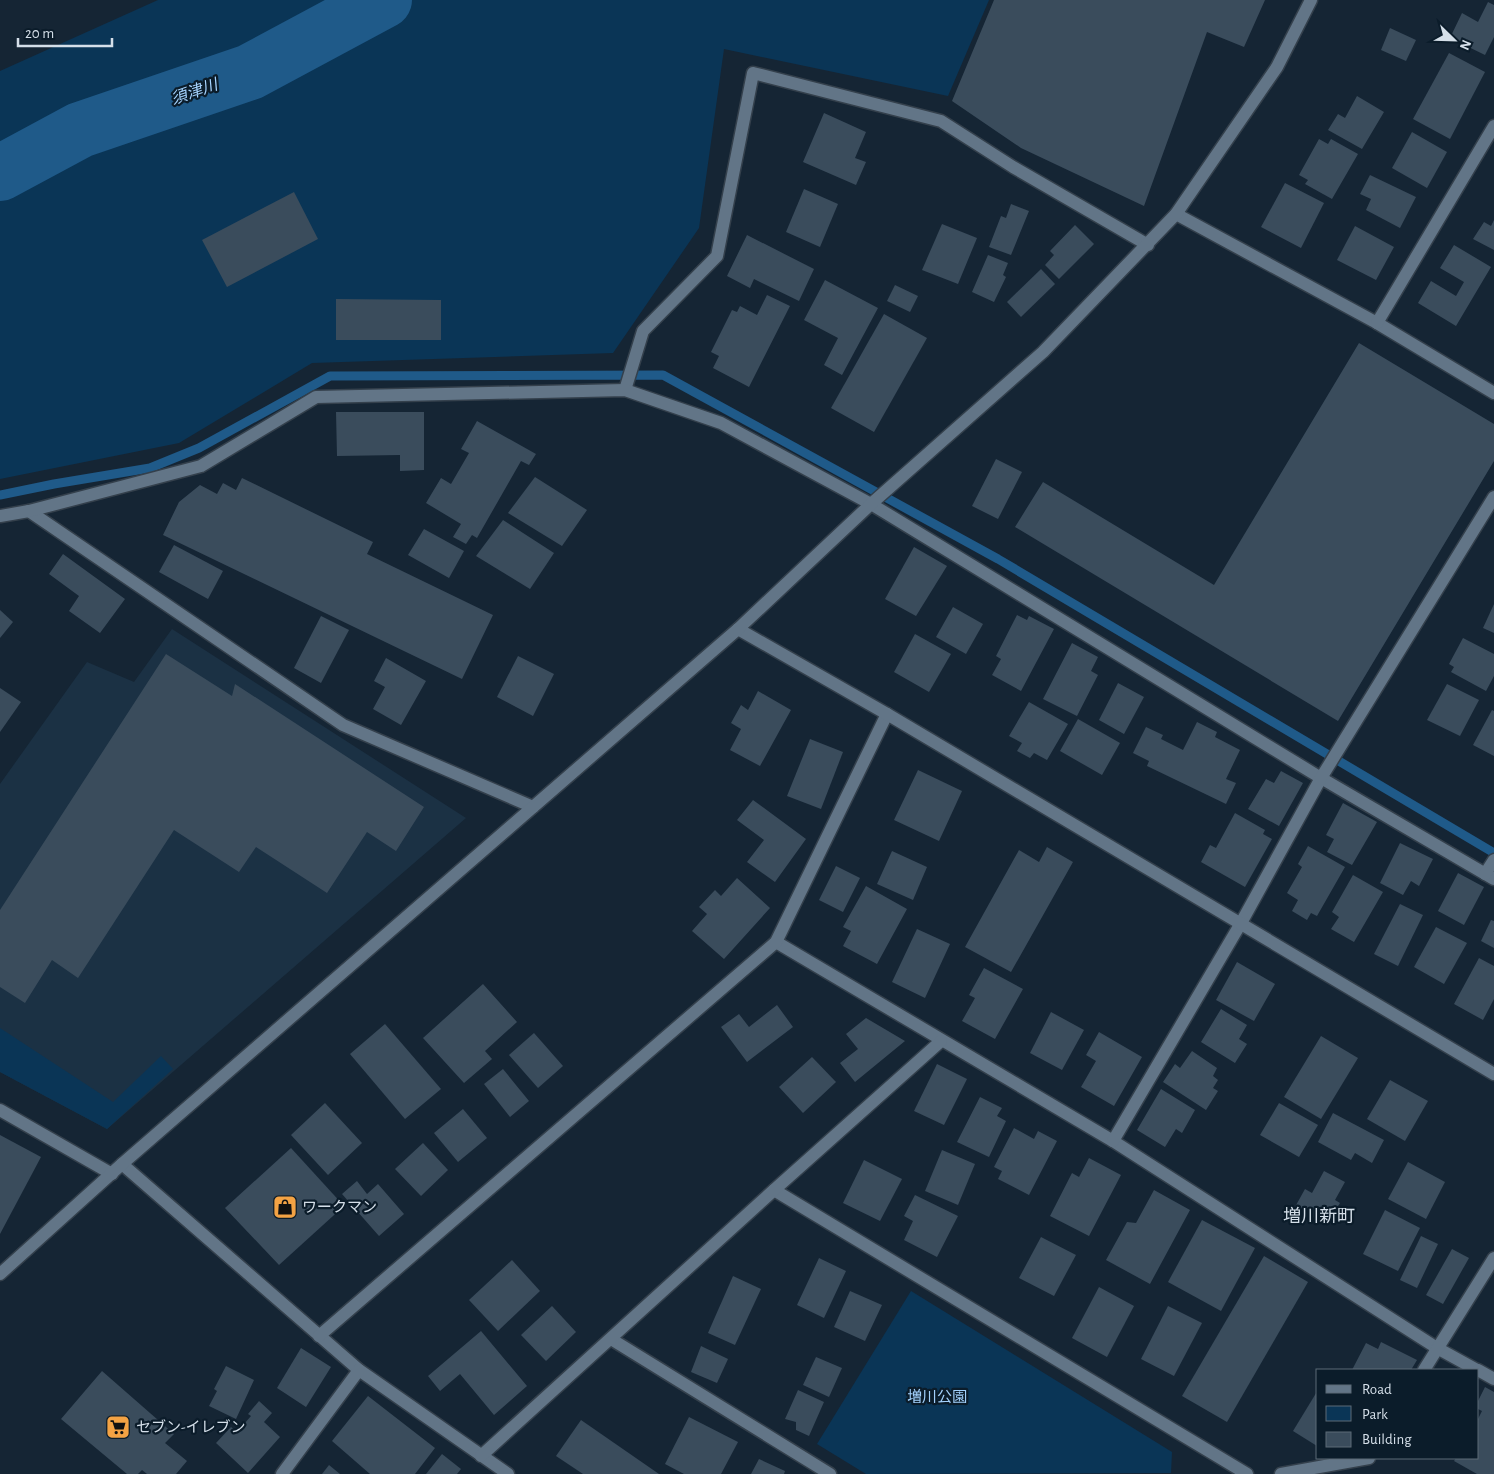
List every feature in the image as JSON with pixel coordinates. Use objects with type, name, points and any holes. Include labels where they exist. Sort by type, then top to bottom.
[{"type":"street","points":[[0,1274],[122,1164],[738,629],[871,504],[1042,352],[1148,245],[1176,214],[1277,67],[1311,0]]},
{"type":"street","points":[[625,390],[644,332],[717,256],[753,73],[941,121],[1013,167],[1148,245]]},
{"type":"street","points":[[1377,323],[1494,126]]},
{"type":"street","points":[[1176,214],[1377,323],[1494,393]]},
{"type":"street","points":[[0,516],[29,511],[201,466],[316,397],[625,390],[720,423],[871,504],[1321,778],[1490,876],[1494,860]]},
{"type":"street","points":[[1112,1141],[1241,924],[1321,778],[1494,498]]},
{"type":"street","points":[[29,511],[343,725],[533,807]]},
{"type":"street","points":[[738,629],[887,714],[1494,1074]]},
{"type":"street","points":[[319,1336],[776,942],[887,714]]},
{"type":"street","points":[[776,942],[1112,1141],[1437,1348],[1476,1369]]},
{"type":"street","points":[[481,1456],[941,1041]]},
{"type":"street","points":[[0,1110],[112,1174]]},
{"type":"street","points":[[122,1164],[359,1370],[508,1474]]},
{"type":"street","points":[[774,1190],[1247,1474]]},
{"type":"street","points":[[1425,1369],[1494,1258]]},
{"type":"street","points":[[611,1339],[830,1474]]},
{"type":"street","points":[[282,1474],[359,1370]]},
{"type":"street","points":[[1479,1371],[1494,1380]]},
{"type":"street","points":[[1281,1474],[1364,1459]]},
{"type":"shaded area","points":[[172,629],[466,818],[107,1129],[0,1072],[0,784],[87,662],[134,682]]},
{"type":"green space","points":[[158,0],[989,0],[948,96],[724,49],[699,228],[613,353],[312,363],[179,443],[0,479],[0,71]]},
{"type":"green space","points":[[0,1028],[113,1102],[161,1056],[173,1069],[107,1129],[0,1072]]},
{"type":"green space","name":"増川公園","points":[[911,1291],[1172,1452],[1171,1473],[866,1474],[817,1444]]},
{"type":"building","points":[[994,0],[1265,0],[1244,47],[1207,32],[1144,206],[1021,148],[952,101]]},
{"type":"building","points":[[1488,2],[1494,5],[1494,37],[1485,55],[1450,38],[1462,13],[1478,22]]},
{"type":"building","points":[[1390,28],[1416,40],[1406,61],[1381,50]]},
{"type":"building","points":[[1449,53],[1485,72],[1450,139],[1413,119]]},
{"type":"building","points":[[1357,96],[1384,112],[1362,149],[1328,130],[1338,114],[1345,118]]},
{"type":"building","points":[[824,113],[866,132],[855,158],[866,162],[856,185],[803,162]]},
{"type":"building","points":[[1412,132],[1447,152],[1427,188],[1392,168]]},
{"type":"building","points":[[1319,139],[1328,144],[1331,139],[1358,154],[1332,199],[1305,184],[1308,180],[1299,175]]},
{"type":"building","points":[[1370,175],[1416,197],[1400,228],[1366,210],[1371,199],[1360,194]]},
{"type":"building","points":[[1285,183],[1324,203],[1301,248],[1261,227]]},
{"type":"building","points":[[804,189],[838,204],[820,247],[786,232]]},
{"type":"building","points":[[294,192],[318,239],[227,287],[202,240]]},
{"type":"building","points":[[1011,204],[1029,211],[1011,255],[989,247],[1001,216],[1006,218]]},
{"type":"building","points":[[1494,220],[1494,250],[1473,239],[1484,222],[1491,226]]},
{"type":"building","points":[[942,224],[977,238],[958,284],[922,270]]},
{"type":"building","points":[[1075,225],[1094,244],[1059,279],[1045,265],[1054,255],[1050,251]]},
{"type":"building","points":[[1355,226],[1394,247],[1376,280],[1337,260]]},
{"type":"building","points":[[747,235],[814,269],[799,301],[754,279],[750,288],[727,276]]},
{"type":"building","points":[[1454,245],[1491,267],[1456,326],[1418,303],[1431,281],[1456,296],[1464,282],[1440,268]]},
{"type":"building","points":[[988,255],[1008,263],[1003,275],[1006,277],[994,302],[972,292]]},
{"type":"building","points":[[1041,269],[1055,284],[1021,317],[1007,302]]},
{"type":"building","points":[[825,280],[878,308],[842,375],[824,365],[838,338],[804,320]]},
{"type":"building","points":[[895,285],[918,296],[910,312],[887,301]]},
{"type":"building","points":[[767,295],[790,306],[749,387],[713,368],[719,356],[711,352],[732,310],[737,312],[740,306],[757,315]]},
{"type":"building","points":[[336,299],[441,300],[441,340],[336,340]]},
{"type":"building","points":[[884,314],[927,338],[874,432],[831,408]]},
{"type":"building","points":[[1359,343],[1494,424],[1494,461],[1338,721],[1015,527],[1043,482],[1214,585]]},
{"type":"building","points":[[336,412],[424,412],[424,470],[400,471],[400,455],[337,456]]},
{"type":"building","points":[[477,421],[536,454],[529,465],[521,461],[477,538],[472,535],[466,544],[453,537],[461,524],[426,503],[441,478],[451,484],[469,453],[461,449]]},
{"type":"building","points":[[996,459],[1022,472],[998,519],[972,506]]},
{"type":"building","points":[[535,477],[587,510],[562,546],[508,513]]},
{"type":"building","points":[[242,478],[373,542],[367,554],[493,615],[462,679],[163,535],[179,502],[200,485],[217,494],[223,483],[236,490]]},
{"type":"building","points":[[503,520],[554,553],[530,589],[476,556]]},
{"type":"building","points":[[424,529],[464,551],[449,578],[408,555]]},
{"type":"building","points":[[174,545],[223,571],[208,599],[159,572]]},
{"type":"building","points":[[914,547],[947,566],[916,616],[885,599]]},
{"type":"building","points":[[63,554],[125,599],[100,633],[69,611],[79,596],[49,574]]},
{"type":"building","points":[[1494,604],[1494,633],[1483,628]]},
{"type":"building","points":[[953,607],[983,624],[966,654],[936,637]]},
{"type":"building","points":[[0,610],[13,622],[0,638]]},
{"type":"building","points":[[1017,615],[1027,620],[1029,616],[1054,629],[1021,691],[992,675],[1001,659],[996,656]]},
{"type":"building","points":[[321,616],[349,630],[321,683],[294,668]]},
{"type":"building","points":[[915,634],[951,654],[929,692],[894,672]]},
{"type":"building","points":[[1463,638],[1494,654],[1494,676],[1486,691],[1451,672],[1454,667],[1449,664]]},
{"type":"building","points":[[1072,643],[1098,657],[1091,671],[1098,675],[1077,716],[1043,699]]},
{"type":"building","points":[[166,654],[232,696],[235,684],[424,807],[396,851],[367,832],[327,893],[256,847],[239,872],[174,830],[78,978],[52,960],[25,1003],[0,987],[0,910]]},
{"type":"building","points":[[518,656],[554,674],[533,716],[497,697]]},
{"type":"building","points":[[386,658],[426,681],[401,725],[373,709],[385,687],[374,681]]},
{"type":"building","points":[[1118,683],[1144,697],[1124,734],[1099,720]]},
{"type":"building","points":[[1447,684],[1479,700],[1460,736],[1427,720]]},
{"type":"building","points":[[0,688],[21,702],[0,732]]},
{"type":"building","points":[[758,691],[791,710],[760,766],[730,750],[741,729],[731,723],[741,705],[748,710]]},
{"type":"building","points":[[1029,702],[1068,724],[1047,760],[1034,753],[1030,758],[1017,751],[1022,743],[1009,736]]},
{"type":"building","points":[[1492,710],[1494,711],[1494,756],[1473,745]]},
{"type":"building","points":[[1078,719],[1120,743],[1102,775],[1060,751]]},
{"type":"building","points":[[1197,722],[1217,732],[1215,737],[1240,750],[1226,779],[1236,783],[1226,804],[1147,766],[1149,761],[1133,753],[1146,727],[1163,735],[1161,739],[1183,750]]},
{"type":"building","points":[[810,739],[843,752],[821,809],[787,796]]},
{"type":"building","points":[[918,770],[962,791],[939,841],[894,820]]},
{"type":"building","points":[[1281,771],[1303,783],[1279,826],[1248,809],[1266,779],[1274,783]]},
{"type":"building","points":[[753,800],[806,839],[775,882],[747,862],[764,840],[737,820]]},
{"type":"building","points":[[1343,803],[1377,822],[1352,865],[1327,852],[1334,839],[1326,835]]},
{"type":"building","points":[[1235,813],[1265,830],[1263,834],[1272,839],[1245,887],[1201,862],[1210,845],[1216,848]]},
{"type":"building","points":[[1400,843],[1433,859],[1419,886],[1411,881],[1403,895],[1380,883]]},
{"type":"building","points":[[1308,846],[1345,867],[1317,916],[1311,913],[1307,920],[1292,911],[1298,900],[1287,893],[1302,867],[1298,864]]},
{"type":"building","points":[[1047,847],[1073,862],[1011,972],[965,947],[1019,850],[1039,862]]},
{"type":"building","points":[[892,851],[927,867],[913,900],[877,884]]},
{"type":"building","points":[[836,866],[860,878],[843,912],[819,900]]},
{"type":"building","points":[[1458,873],[1484,887],[1464,925],[1438,911]]},
{"type":"building","points":[[1353,875],[1383,892],[1354,942],[1331,929],[1339,917],[1332,912]]},
{"type":"building","points":[[737,878],[770,908],[724,959],[692,931],[707,914],[699,907],[715,890],[721,896]]},
{"type":"building","points":[[866,886],[907,909],[877,964],[843,946],[851,931],[843,927]]},
{"type":"building","points":[[1400,904],[1423,915],[1398,966],[1374,954]]},
{"type":"building","points":[[1491,920],[1494,921],[1494,948],[1481,941]]},
{"type":"building","points":[[1436,927],[1467,943],[1444,984],[1414,967]]},
{"type":"building","points":[[917,929],[950,944],[925,998],[892,982]]},
{"type":"building","points":[[1479,958],[1494,966],[1494,999],[1483,1020],[1454,1004]]},
{"type":"building","points":[[1237,962],[1275,984],[1254,1021],[1216,1000]]},
{"type":"building","points":[[984,968],[1023,989],[995,1039],[962,1021],[975,998],[969,995]]},
{"type":"building","points":[[483,984],[517,1022],[485,1051],[492,1059],[464,1083],[423,1038]]},
{"type":"building","points":[[777,1005],[793,1027],[747,1062],[721,1027],[739,1014],[749,1027]]},
{"type":"building","points":[[1221,1009],[1247,1025],[1239,1039],[1247,1044],[1235,1063],[1201,1042]]},
{"type":"building","points":[[1051,1012],[1084,1030],[1062,1070],[1030,1053]]},
{"type":"building","points":[[866,1018],[905,1041],[855,1082],[840,1063],[858,1049],[846,1034]]},
{"type":"building","points":[[385,1024],[441,1089],[405,1119],[350,1054]]},
{"type":"building","points":[[1099,1032],[1142,1057],[1114,1106],[1081,1087],[1096,1061],[1086,1055]]},
{"type":"building","points":[[534,1033],[563,1066],[538,1088],[509,1055]]},
{"type":"building","points":[[1321,1036],[1358,1058],[1321,1119],[1284,1097]]},
{"type":"building","points":[[1192,1051],[1217,1068],[1213,1076],[1218,1080],[1213,1088],[1218,1091],[1206,1110],[1163,1082],[1175,1064],[1180,1068]]},
{"type":"building","points":[[812,1057],[836,1082],[803,1113],[779,1087]]},
{"type":"building","points":[[937,1064],[967,1079],[944,1125],[914,1111]]},
{"type":"building","points":[[503,1069],[529,1101],[510,1117],[484,1084]]},
{"type":"building","points":[[1390,1080],[1428,1101],[1405,1141],[1367,1119]]},
{"type":"building","points":[[1161,1089],[1195,1110],[1182,1133],[1176,1129],[1165,1147],[1137,1130]]},
{"type":"building","points":[[980,1097],[1002,1108],[997,1116],[1006,1121],[989,1157],[957,1142]]},
{"type":"building","points":[[325,1103],[362,1143],[328,1175],[291,1135]]},
{"type":"building","points":[[1279,1103],[1318,1125],[1299,1157],[1260,1135]]},
{"type":"building","points":[[463,1109],[487,1138],[458,1162],[434,1133]]},
{"type":"building","points":[[1333,1113],[1384,1140],[1372,1163],[1355,1153],[1351,1160],[1318,1142]]},
{"type":"building","points":[[1014,1128],[1034,1139],[1038,1131],[1057,1141],[1029,1195],[998,1179],[1002,1171],[994,1167]]},
{"type":"building","points":[[0,1135],[41,1157],[0,1234]]},
{"type":"building","points":[[423,1143],[448,1170],[421,1196],[395,1169]]},
{"type":"building","name":"ワークマン","points":[[291,1148],[344,1206],[279,1265],[225,1208]]},
{"type":"building","points":[[942,1150],[975,1164],[958,1205],[925,1191]]},
{"type":"building","points":[[1089,1158],[1121,1175],[1089,1236],[1050,1216],[1072,1173],[1079,1177]]},
{"type":"building","points":[[864,1160],[902,1179],[880,1221],[843,1203]]},
{"type":"building","points":[[1408,1162],[1445,1182],[1426,1219],[1388,1199]]},
{"type":"building","points":[[1324,1171],[1345,1182],[1335,1200],[1340,1203],[1327,1225],[1295,1207],[1305,1189],[1312,1193]]},
{"type":"building","points":[[357,1181],[367,1194],[378,1184],[404,1214],[379,1236],[342,1194]]},
{"type":"building","points":[[1154,1190],[1190,1210],[1150,1284],[1106,1260],[1127,1222],[1136,1223]]},
{"type":"building","points":[[915,1195],[958,1216],[937,1257],[904,1240],[913,1221],[904,1216]]},
{"type":"building","points":[[1385,1210],[1420,1228],[1398,1271],[1363,1254]]},
{"type":"building","points":[[1202,1220],[1255,1248],[1221,1311],[1168,1282]]},
{"type":"building","points":[[1421,1236],[1438,1244],[1417,1288],[1400,1280]]},
{"type":"building","points":[[1041,1237],[1076,1255],[1054,1296],[1019,1278]]},
{"type":"building","points":[[1452,1249],[1469,1258],[1443,1304],[1426,1295]]},
{"type":"building","points":[[1264,1256],[1308,1282],[1227,1422],[1182,1396]]},
{"type":"building","points":[[819,1258],[846,1271],[824,1318],[797,1305]]},
{"type":"building","points":[[512,1260],[540,1291],[498,1331],[469,1300]]},
{"type":"building","points":[[733,1276],[761,1289],[735,1345],[708,1333]]},
{"type":"building","points":[[1099,1287],[1134,1306],[1107,1357],[1072,1338]]},
{"type":"building","points":[[850,1291],[882,1305],[865,1341],[834,1327]]},
{"type":"building","points":[[552,1306],[576,1332],[546,1361],[521,1335]]},
{"type":"building","points":[[1168,1306],[1202,1323],[1174,1376],[1141,1359]]},
{"type":"building","points":[[481,1331],[527,1386],[494,1415],[460,1374],[440,1391],[428,1376]]},
{"type":"building","points":[[1381,1342],[1417,1360],[1412,1369],[1353,1369],[1366,1343],[1378,1349]]},
{"type":"building","points":[[701,1346],[728,1359],[717,1383],[691,1372]]},
{"type":"building","points":[[301,1348],[331,1367],[306,1407],[277,1388]]},
{"type":"building","points":[[816,1357],[842,1368],[829,1397],[803,1385]]},
{"type":"building","points":[[226,1366],[254,1380],[236,1419],[209,1406],[217,1391],[214,1389]]},
{"type":"building","name":"セブン-イレブン","points":[[102,1371],[174,1434],[165,1443],[187,1461],[176,1474],[147,1474],[142,1470],[138,1474],[127,1474],[61,1419]]},
{"type":"building","points":[[1485,1387],[1494,1392],[1494,1474],[1477,1474],[1454,1461],[1455,1459],[1479,1459],[1479,1417],[1482,1411],[1479,1410],[1479,1399]]},
{"type":"building","points":[[798,1390],[824,1402],[809,1436],[796,1430],[796,1422],[785,1419]]},
{"type":"building","points":[[1316,1393],[1316,1445],[1293,1431]]},
{"type":"building","points":[[368,1396],[435,1448],[415,1474],[370,1474],[332,1441]]},
{"type":"building","points":[[259,1401],[272,1413],[264,1422],[280,1437],[248,1473],[216,1443],[231,1427],[237,1432],[251,1416],[248,1414]]},
{"type":"building","points":[[689,1417],[738,1442],[721,1474],[684,1474],[665,1464]]},
{"type":"building","points":[[581,1420],[659,1474],[583,1474],[556,1456]]},
{"type":"building","points":[[442,1454],[461,1469],[457,1474],[426,1474]]},
{"type":"building","points":[[759,1459],[785,1471],[784,1474],[751,1474]]},
{"type":"building","points":[[329,1465],[340,1474],[322,1474]]},
{"type":"waterway","name":"須津川","points":[[0,173],[80,130],[250,72],[384,0]]},
{"type":"waterway","points":[[0,495],[150,468],[199,448],[330,376],[663,375],[998,559],[1494,853]]},
{"type":"place","name":"ワークマン","points":[[285,1207]]},
{"type":"place","name":"セブン-イレブン","points":[[118,1427]]},
{"type":"district","name":"増川新町","points":[[1319,1216]]}]
